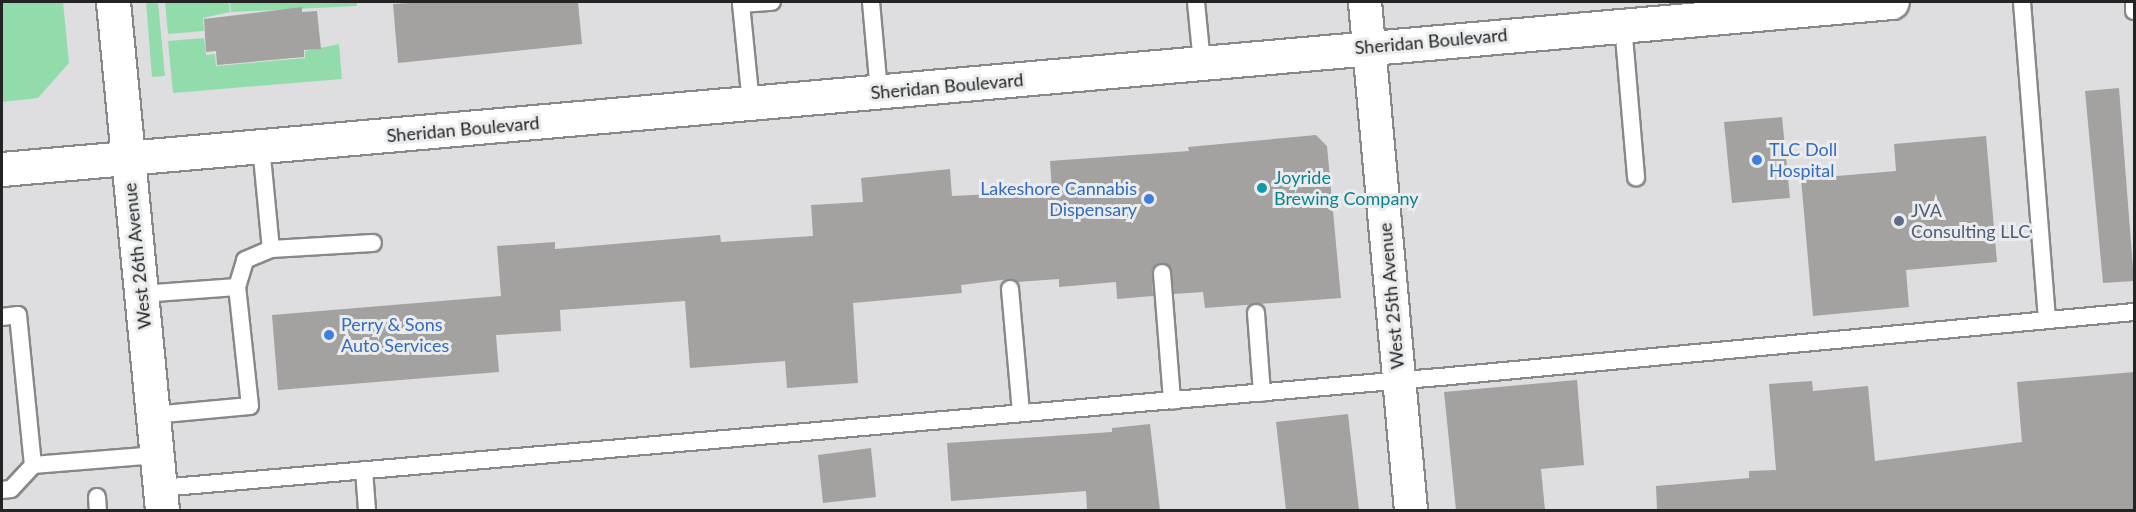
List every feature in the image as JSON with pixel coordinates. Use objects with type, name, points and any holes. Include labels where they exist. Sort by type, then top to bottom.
[{"type":"main road","name":"West 26th Avenue","points":[[113,2],[161,499]]},
{"type":"main road","name":"Sheridan Boulevard","points":[[2,169],[751,104],[1369,46],[1892,2]]},
{"type":"street","name":"West 25th Avenue","points":[[1365,2],[1411,510]]},
{"type":"lane","points":[[751,104],[741,4],[772,2]]},
{"type":"lane","points":[[871,2],[879,92]]},
{"type":"lane","points":[[1196,2],[1202,63]]},
{"type":"lane","points":[[2022,2],[2047,320]]},
{"type":"lane","points":[[2134,2],[2134,11]]},
{"type":"lane","points":[[1623,25],[1636,177]]},
{"type":"lane","points":[[261,146],[271,249]]},
{"type":"lane","points":[[153,415],[250,406],[237,287],[245,260],[271,249],[373,243]]},
{"type":"lane","points":[[1162,273],[1172,401]]},
{"type":"lane","points":[[141,294],[237,287]]},
{"type":"lane","points":[[1010,289],[1021,413]]},
{"type":"lane","points":[[161,499],[364,470],[1399,381],[2134,312]]},
{"type":"lane","points":[[1256,314],[1262,393]]},
{"type":"lane","points":[[2,317],[18,315],[33,465]]},
{"type":"lane","points":[[2,490],[11,489],[33,465],[157,455]]},
{"type":"lane","points":[[364,470],[367,510]]},
{"type":"green space","points":[[2,2],[63,2],[69,63],[38,98],[2,102]]},
{"type":"green space","points":[[146,2],[158,2],[165,76],[152,77]]},
{"type":"green space","points":[[165,2],[229,2],[230,12],[203,18],[204,31],[168,34]]},
{"type":"green space","points":[[230,2],[357,2],[357,6],[231,12]]},
{"type":"green space","points":[[204,38],[206,55],[215,54],[216,66],[305,58],[305,51],[339,44],[342,79],[173,93],[168,41]]},
{"type":"building","points":[[578,2],[582,44],[398,63],[393,4]]},
{"type":"building","points":[[302,7],[302,12],[317,11],[321,49],[304,50],[304,57],[217,65],[216,51],[206,52],[204,19]]},
{"type":"building","points":[[2119,88],[2134,281],[2103,283],[2085,91]]},
{"type":"building","name":"TLC Doll Hospital","points":[[1782,117],[1790,198],[1732,203],[1724,122]]},
{"type":"building","points":[[1316,135],[1327,146],[1341,298],[1205,308],[1203,292],[1174,294],[1171,268],[1162,263],[1152,269],[1153,296],[1117,299],[1116,282],[1059,287],[1059,279],[1017,282],[1010,279],[961,285],[962,293],[853,303],[858,383],[787,388],[785,361],[690,368],[685,301],[560,310],[561,331],[496,335],[499,372],[278,390],[272,315],[501,296],[497,246],[555,242],[555,249],[720,235],[721,242],[813,236],[811,205],[863,202],[861,178],[950,169],[952,196],[1052,191],[1050,161],[1189,151],[1188,147]]},
{"type":"building","name":"JVA Consulting LLC","points":[[1986,136],[1997,262],[1906,270],[1909,307],[1813,316],[1801,179],[1896,171],[1894,144]]},
{"type":"building","points":[[2134,372],[2134,510],[1657,510],[1656,486],[1749,478],[1749,471],[1776,470],[1769,384],[1812,381],[1813,391],[1868,386],[1875,461],[2022,442],[2017,382]]},
{"type":"building","points":[[1577,380],[1584,465],[1541,469],[1545,510],[1456,510],[1444,392]]},
{"type":"building","points":[[1348,414],[1359,510],[1286,510],[1276,422]]},
{"type":"building","points":[[1150,424],[1160,510],[1087,510],[1086,491],[951,501],[947,443],[1112,432],[1112,428]]},
{"type":"building","points":[[871,448],[876,497],[823,503],[818,455]]},
{"type":"place","name":"TLC Doll Hospital","points":[[1757,160]]},
{"type":"place","name":"Joyride Brewing Company","points":[[1262,188]]},
{"type":"place","name":"Lakeshore Cannabis Dispensary","points":[[1149,199]]},
{"type":"place","name":"JVA Consulting LLC","points":[[1899,221]]},
{"type":"place","name":"Perry & Sons Auto Services","points":[[329,335]]}]
